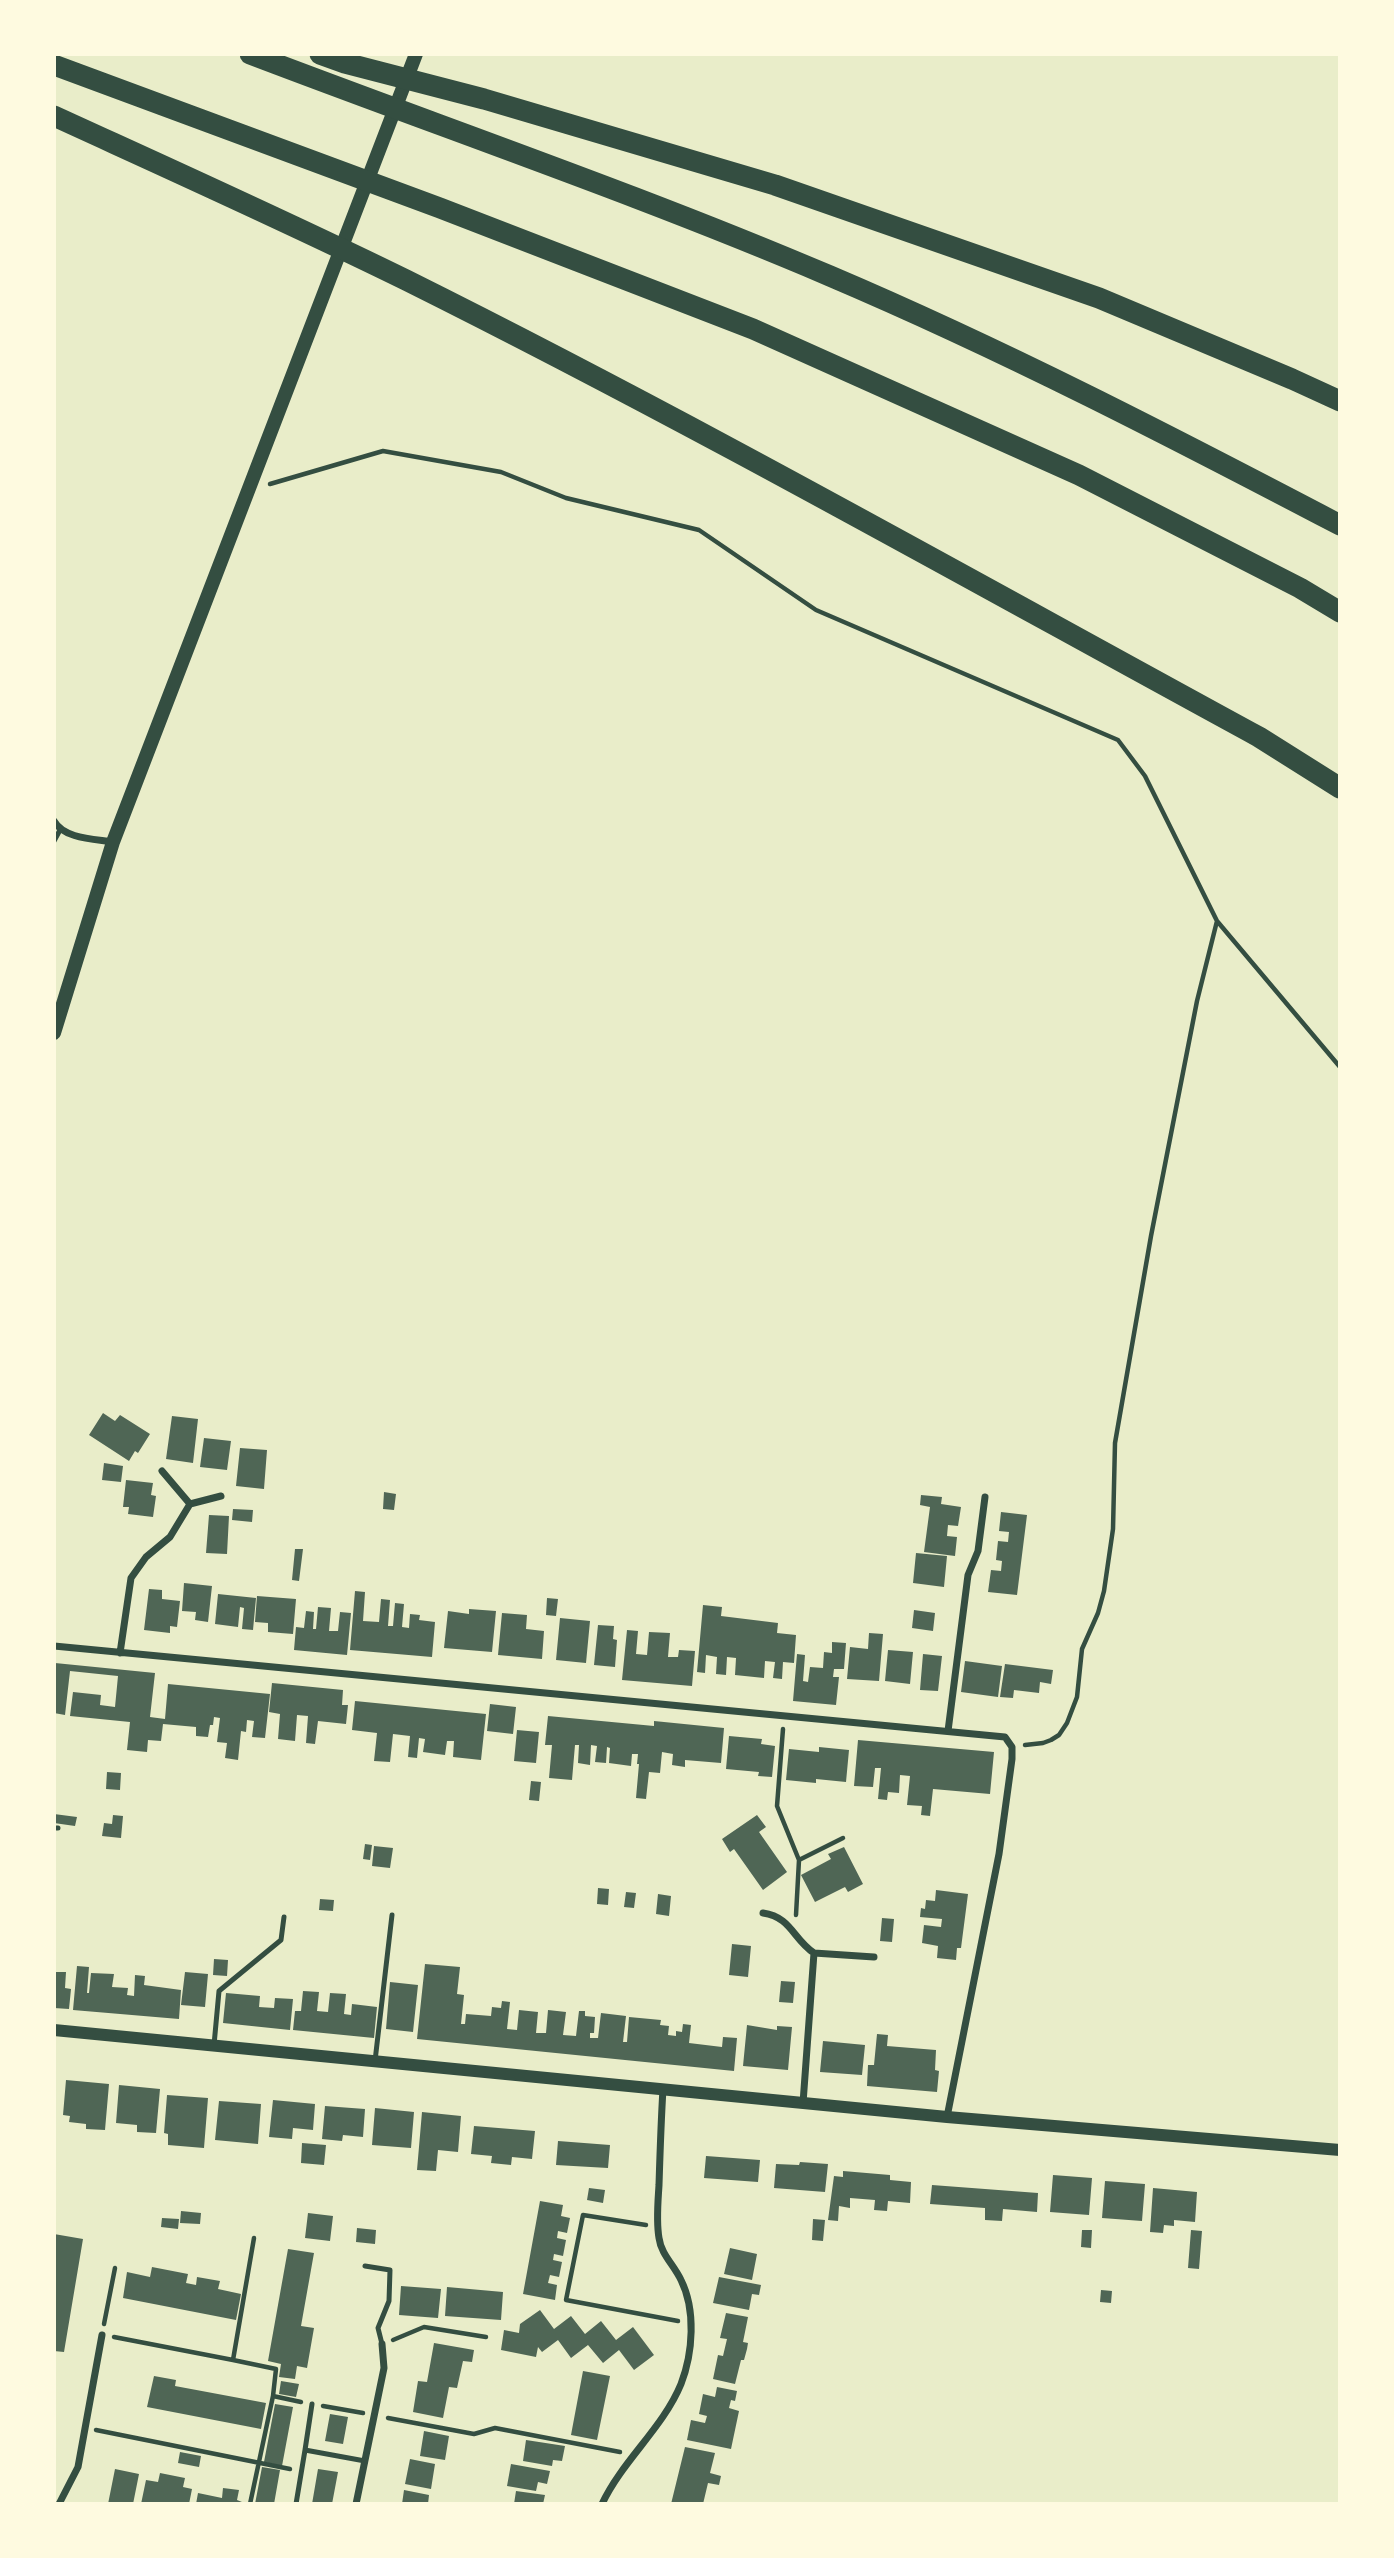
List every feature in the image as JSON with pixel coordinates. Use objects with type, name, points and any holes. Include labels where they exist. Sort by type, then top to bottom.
[{"type":"highway","points":[[250,54],[598,183],[831,276],[1110,404],[1340,525]]},
{"type":"highway","points":[[320,54],[484,99],[775,185],[1099,298],[1340,401]]},
{"type":"highway","points":[[54,65],[440,208],[753,329],[1079,475],[1340,612]]},
{"type":"highway","points":[[54,116],[280,218],[732,449],[1259,737],[1340,788]]},
{"type":"main road","points":[[54,1033],[113,842],[416,54]]},
{"type":"street","points":[[54,821],[60,830],[113,842]]},
{"type":"street","points":[[162,1471],[190,1504]]},
{"type":"street","points":[[120,1653],[131,1578],[146,1557],[170,1537],[190,1504],[221,1496]]},
{"type":"street","points":[[948,1731],[968,1575],[978,1550],[985,1497]]},
{"type":"street","points":[[54,1646],[1004,1737],[1012,1747],[1012,1759],[999,1854],[947,2117]]},
{"type":"street","points":[[763,1913],[779,1917],[791,1928],[802,1945],[814,1953],[874,1957]]},
{"type":"street","points":[[803,2103],[814,1953]]},
{"type":"street","points":[[54,2030],[947,2117],[1340,2150]]},
{"type":"street","points":[[602,2504],[615,2480],[673,2400],[681,2383],[689,2350],[687,2295],[681,2279],[662,2251],[657,2226],[663,2089]]},
{"type":"street","points":[[59,2504],[78,2467],[102,2335]]},
{"type":"street","points":[[356,2504],[384,2368],[382,2344]]},
{"type":"lane","points":[[54,841],[60,830]]},
{"type":"lane","points":[[375,2061],[392,1915]]},
{"type":"lane","points":[[214,2045],[219,1990],[281,1940],[284,1917]]},
{"type":"lane","points":[[365,2266],[390,2270],[390,2301],[377,2328],[382,2344]]},
{"type":"lane","points":[[296,2504],[312,2404]]},
{"type":"lane","points":[[305,2450],[365,2461]]},
{"type":"path","points":[[247,494],[275,482],[383,450],[501,471],[566,498],[699,530],[816,610],[1118,740],[1157,797],[1217,920],[1340,1067]]},
{"type":"path","points":[[1012,1747],[1051,1740],[1059,1735],[1067,1723],[1077,1697],[1082,1649],[1098,1613],[1104,1591],[1113,1529],[1115,1443],[1153,1223],[1197,1001],[1217,920]]},
{"type":"path","points":[[784,1716],[777,1806],[799,1860],[798,1910],[791,1928]]},
{"type":"path","points":[[799,1860],[843,1838]]},
{"type":"path","points":[[657,2226],[583,2215],[566,2300],[690,2323]]},
{"type":"path","points":[[233,2360],[254,2238]]},
{"type":"path","points":[[115,2268],[102,2335],[276,2369],[273,2396],[250,2504]]},
{"type":"path","points":[[382,2344],[424,2327],[486,2337]]},
{"type":"path","points":[[273,2396],[474,2434],[495,2428],[635,2454]]},
{"type":"path","points":[[85,2428],[301,2471]]},
{"type":"building","points":[[103,1413],[115,1421],[120,1415],[150,1434],[138,1453],[135,1451],[129,1461],[89,1435]]},
{"type":"building","points":[[172,1416],[198,1419],[193,1463],[166,1459]]},
{"type":"building","points":[[204,1438],[231,1441],[227,1470],[200,1467]]},
{"type":"building","points":[[240,1448],[267,1450],[264,1489],[236,1486]]},
{"type":"building","points":[[104,1463],[123,1466],[121,1482],[102,1480]]},
{"type":"building","points":[[126,1480],[153,1483],[151,1495],[156,1496],[153,1517],[128,1514],[129,1507],[123,1507]]},
{"type":"building","points":[[384,1492],[396,1494],[394,1510],[383,1509]]},
{"type":"building","points":[[921,1495],[942,1497],[941,1504],[961,1507],[958,1526],[948,1525],[947,1536],[957,1537],[955,1556],[924,1552],[930,1507],[920,1505]]},
{"type":"building","points":[[233,1509],[253,1510],[252,1522],[232,1520]]},
{"type":"building","points":[[1001,1512],[1027,1515],[1017,1595],[988,1592],[991,1570],[1001,1571],[1002,1561],[996,1560],[998,1541],[1008,1542],[1009,1532],[999,1531]]},
{"type":"building","points":[[209,1515],[229,1516],[227,1554],[206,1553]]},
{"type":"building","points":[[295,1549],[303,1549],[299,1581],[292,1580]]},
{"type":"building","points":[[916,1553],[947,1556],[944,1587],[913,1583]]},
{"type":"building","points":[[184,1583],[212,1586],[208,1622],[195,1620],[196,1612],[182,1611]]},
{"type":"building","points":[[149,1589],[162,1590],[162,1599],[180,1601],[177,1627],[170,1626],[170,1633],[144,1630]]},
{"type":"building","points":[[355,1591],[365,1592],[363,1621],[379,1622],[381,1599],[390,1600],[388,1626],[393,1626],[395,1603],[404,1604],[402,1627],[409,1628],[410,1614],[420,1615],[419,1620],[435,1622],[432,1657],[350,1650]]},
{"type":"building","points":[[218,1594],[256,1598],[253,1630],[242,1629],[244,1608],[240,1607],[238,1627],[215,1624]]},
{"type":"building","points":[[257,1596],[296,1599],[293,1634],[268,1632],[268,1623],[255,1622]]},
{"type":"building","points":[[547,1598],[558,1599],[556,1616],[546,1615]]},
{"type":"building","points":[[703,1605],[722,1607],[721,1616],[778,1623],[777,1633],[796,1635],[794,1663],[783,1662],[782,1679],[773,1678],[775,1662],[765,1661],[764,1678],[735,1675],[736,1658],[727,1657],[726,1675],[716,1674],[717,1657],[706,1655],[705,1673],[697,1672]]},
{"type":"building","points":[[318,1607],[331,1608],[329,1631],[338,1631],[340,1612],[351,1613],[347,1655],[294,1650],[296,1627],[304,1628],[306,1611],[314,1612],[313,1629],[316,1629]]},
{"type":"building","points":[[469,1609],[496,1611],[492,1652],[444,1648],[448,1611],[469,1614]]},
{"type":"building","points":[[914,1610],[935,1613],[933,1631],[912,1628]]},
{"type":"building","points":[[502,1613],[527,1615],[526,1629],[544,1631],[542,1659],[498,1655]]},
{"type":"building","points":[[560,1618],[590,1621],[586,1663],[556,1660]]},
{"type":"building","points":[[598,1625],[614,1626],[613,1639],[617,1640],[615,1667],[594,1665]]},
{"type":"building","points":[[627,1630],[638,1631],[636,1654],[647,1655],[649,1632],[670,1633],[668,1657],[678,1657],[679,1650],[695,1651],[692,1686],[622,1680]]},
{"type":"building","points":[[869,1633],[883,1634],[879,1681],[847,1679],[850,1647],[868,1649]]},
{"type":"building","points":[[832,1642],[846,1643],[844,1669],[834,1669],[833,1677],[839,1677],[836,1705],[793,1701],[797,1654],[805,1655],[803,1681],[808,1682],[810,1667],[823,1668],[824,1652],[832,1653]]},
{"type":"building","points":[[888,1650],[913,1652],[910,1684],[885,1681]]},
{"type":"building","points":[[923,1654],[942,1656],[938,1691],[920,1690]]},
{"type":"building","points":[[965,1661],[1002,1666],[998,1697],[961,1692]]},
{"type":"building","points":[[55,1663],[155,1673],[150,1717],[165,1719],[168,1684],[270,1694],[265,1738],[252,1737],[254,1721],[247,1720],[246,1732],[241,1731],[238,1760],[225,1758],[227,1743],[217,1742],[220,1718],[214,1717],[208,1737],[196,1736],[196,1727],[163,1724],[161,1741],[148,1740],[147,1752],[127,1750],[130,1722],[70,1716],[73,1692],[101,1695],[100,1705],[115,1707],[118,1676],[70,1671],[65,1715],[54,1713]]},
{"type":"building","points":[[1005,1664],[1053,1670],[1051,1684],[1040,1682],[1039,1693],[1014,1690],[1013,1698],[1000,1697]]},
{"type":"building","points":[[272,1683],[343,1690],[342,1705],[348,1705],[346,1724],[318,1721],[315,1744],[306,1743],[308,1716],[297,1715],[295,1741],[278,1739],[280,1714],[269,1712]]},
{"type":"building","points":[[355,1701],[486,1714],[481,1760],[453,1757],[454,1741],[447,1741],[445,1755],[423,1752],[425,1739],[419,1738],[417,1758],[408,1757],[410,1736],[393,1734],[390,1762],[374,1761],[377,1733],[352,1730]]},
{"type":"building","points":[[490,1704],[516,1707],[513,1734],[487,1731]]},
{"type":"building","points":[[548,1716],[654,1726],[654,1721],[724,1728],[721,1763],[685,1760],[685,1767],[672,1765],[673,1754],[662,1752],[660,1773],[649,1772],[646,1799],[636,1798],[638,1754],[632,1754],[631,1766],[609,1763],[610,1748],[607,1747],[606,1763],[595,1762],[597,1746],[591,1745],[590,1765],[578,1763],[579,1745],[575,1745],[572,1780],[549,1778],[552,1745],[545,1745]]},
{"type":"building","points":[[517,1730],[539,1732],[536,1763],[514,1761]]},
{"type":"building","points":[[729,1736],[762,1739],[761,1744],[775,1746],[772,1777],[758,1776],[759,1772],[726,1769]]},
{"type":"building","points":[[858,1740],[994,1752],[990,1794],[933,1789],[930,1816],[921,1815],[922,1806],[907,1805],[910,1776],[900,1775],[899,1793],[888,1792],[887,1800],[878,1799],[881,1768],[875,1768],[873,1787],[854,1786]]},
{"type":"building","points":[[819,1747],[849,1750],[846,1782],[786,1780],[789,1749],[819,1752]]},
{"type":"building","points":[[107,1772],[121,1773],[120,1790],[106,1789]]},
{"type":"building","points":[[531,1781],[541,1782],[539,1801],[529,1800]]},
{"type":"building","points":[[54,1814],[77,1817],[75,1826],[54,1823]]},
{"type":"building","points":[[113,1815],[123,1816],[121,1838],[102,1836],[104,1823],[112,1824]]},
{"type":"building","points":[[757,1815],[766,1827],[759,1832],[787,1872],[763,1890],[734,1849],[730,1852],[722,1839]]},
{"type":"building","points":[[365,1844],[372,1845],[370,1860],[363,1859]]},
{"type":"building","points":[[374,1846],[393,1848],[390,1868],[372,1866]]},
{"type":"building","points":[[844,1847],[863,1884],[848,1892],[845,1887],[815,1902],[801,1875],[831,1859],[828,1854]]},
{"type":"building","points":[[598,1888],[609,1889],[608,1905],[597,1904]]},
{"type":"building","points":[[936,1890],[968,1894],[961,1948],[957,1948],[956,1960],[937,1958],[938,1946],[922,1943],[924,1925],[941,1927],[942,1919],[920,1917],[926,1900],[935,1901]]},
{"type":"building","points":[[626,1892],[636,1893],[634,1908],[624,1907]]},
{"type":"building","points":[[658,1894],[671,1896],[669,1916],[656,1914]]},
{"type":"building","points":[[320,1899],[334,1900],[333,1911],[319,1910]]},
{"type":"building","points":[[882,1918],[894,1919],[892,1942],[880,1941]]},
{"type":"building","points":[[732,1944],[751,1946],[748,1977],[729,1975]]},
{"type":"building","points":[[214,1959],[228,1960],[227,1976],[213,1975]]},
{"type":"building","points":[[425,1964],[460,1967],[457,1994],[464,1995],[461,2024],[465,2024],[466,2014],[491,2016],[492,2007],[501,2008],[502,2001],[510,2002],[507,2029],[517,2030],[519,2010],[538,2012],[536,2033],[546,2033],[548,2010],[566,2012],[563,2035],[576,2036],[579,2011],[585,2011],[585,2016],[595,2017],[594,2033],[590,2033],[590,2038],[598,2038],[601,2013],[626,2016],[623,2042],[627,2042],[629,2017],[661,2020],[660,2025],[669,2026],[668,2035],[676,2036],[676,2031],[682,2032],[683,2024],[691,2025],[689,2043],[722,2047],[723,2037],[737,2038],[734,2071],[417,2039]]},
{"type":"building","points":[[77,1966],[89,1967],[87,1993],[91,1973],[114,1974],[112,1987],[128,1988],[127,1995],[134,1996],[135,1975],[145,1976],[144,1985],[181,1990],[179,2019],[73,2010]]},
{"type":"building","points":[[55,1972],[66,1972],[65,1988],[71,1989],[69,2009],[54,2008]]},
{"type":"building","points":[[185,1972],[208,1974],[205,2007],[181,2005]]},
{"type":"building","points":[[781,1981],[795,1982],[793,2003],[779,2002]]},
{"type":"building","points":[[390,1982],[418,1985],[413,2032],[386,2029]]},
{"type":"building","points":[[303,1991],[319,1992],[317,2011],[328,2012],[330,1993],[346,1994],[344,2014],[351,2015],[352,2004],[377,2007],[374,2038],[293,2030],[295,2011],[301,2011]]},
{"type":"building","points":[[226,1993],[260,1996],[259,2007],[274,2008],[275,1998],[293,1999],[290,2030],[223,2023]]},
{"type":"building","points":[[747,2025],[777,2030],[777,2026],[792,2027],[788,2070],[743,2066]]},
{"type":"building","points":[[877,2034],[888,2035],[887,2046],[936,2050],[935,2070],[939,2071],[937,2092],[867,2086],[868,2065],[874,2065]]},
{"type":"building","points":[[823,2041],[865,2045],[862,2075],[820,2072]]},
{"type":"building","points":[[66,2080],[109,2084],[105,2130],[86,2129],[86,2124],[69,2122],[70,2116],[63,2115]]},
{"type":"building","points":[[119,2085],[160,2089],[156,2133],[137,2132],[137,2125],[116,2123]]},
{"type":"building","points":[[167,2095],[208,2098],[204,2148],[168,2145],[168,2134],[164,2133]]},
{"type":"building","points":[[273,2100],[315,2104],[313,2130],[293,2128],[292,2139],[269,2137]]},
{"type":"building","points":[[219,2101],[261,2104],[258,2144],[215,2140]]},
{"type":"building","points":[[325,2106],[365,2109],[363,2137],[343,2135],[342,2141],[322,2139]]},
{"type":"building","points":[[375,2108],[414,2112],[411,2148],[372,2145]]},
{"type":"building","points":[[422,2112],[461,2116],[458,2152],[438,2150],[436,2171],[417,2170]]},
{"type":"building","points":[[474,2126],[535,2131],[532,2159],[512,2157],[511,2165],[491,2163],[492,2156],[471,2154]]},
{"type":"building","points":[[558,2141],[610,2145],[608,2168],[556,2165]]},
{"type":"building","points":[[302,2143],[326,2145],[324,2165],[301,2163]]},
{"type":"building","points":[[706,2156],[760,2160],[758,2182],[704,2178]]},
{"type":"building","points":[[800,2162],[828,2164],[825,2192],[774,2188],[776,2164],[799,2165]]},
{"type":"building","points":[[843,2171],[890,2175],[890,2180],[911,2182],[910,2203],[888,2201],[887,2211],[874,2210],[875,2200],[850,2198],[850,2208],[839,2206],[838,2221],[828,2220],[834,2176],[843,2177]]},
{"type":"building","points":[[1053,2175],[1092,2178],[1089,2215],[1050,2212]]},
{"type":"building","points":[[1105,2181],[1145,2184],[1142,2221],[1102,2218]]},
{"type":"building","points":[[932,2185],[1038,2193],[1037,2212],[1003,2209],[1002,2221],[985,2220],[985,2208],[930,2204]]},
{"type":"building","points":[[589,2188],[605,2190],[603,2203],[587,2200]]},
{"type":"building","points":[[1153,2188],[1197,2192],[1195,2222],[1174,2220],[1174,2226],[1164,2225],[1163,2233],[1150,2232]]},
{"type":"building","points":[[540,2201],[563,2205],[561,2216],[570,2218],[567,2233],[558,2231],[557,2238],[566,2240],[563,2256],[554,2254],[553,2260],[562,2262],[559,2277],[550,2275],[548,2283],[557,2285],[555,2300],[523,2294]]},
{"type":"building","points":[[181,2211],[201,2213],[200,2224],[180,2223]]},
{"type":"building","points":[[308,2213],[333,2216],[330,2241],[305,2238]]},
{"type":"building","points":[[162,2218],[179,2219],[178,2229],[161,2227]]},
{"type":"building","points":[[813,2219],[825,2220],[823,2241],[812,2240]]},
{"type":"building","points":[[357,2228],[376,2230],[375,2244],[356,2242]]},
{"type":"building","points":[[1082,2230],[1092,2230],[1091,2248],[1081,2247]]},
{"type":"building","points":[[1191,2230],[1202,2231],[1199,2269],[1188,2268]]},
{"type":"building","points":[[54,2234],[83,2239],[64,2352],[54,2351]]},
{"type":"building","points":[[730,2248],[757,2254],[752,2280],[724,2274]]},
{"type":"building","points":[[288,2249],[314,2253],[301,2326],[314,2328],[307,2368],[297,2366],[295,2379],[279,2377],[281,2364],[268,2361]]},
{"type":"building","points":[[152,2267],[188,2274],[186,2283],[196,2285],[197,2277],[220,2281],[218,2289],[241,2294],[236,2320],[123,2298],[127,2272],[150,2277]]},
{"type":"building","points":[[719,2277],[761,2285],[759,2295],[752,2294],[749,2310],[713,2303]]},
{"type":"building","points":[[401,2286],[441,2289],[438,2318],[399,2315]]},
{"type":"building","points":[[447,2287],[503,2292],[501,2320],[445,2316]]},
{"type":"building","points":[[1101,2290],[1112,2291],[1111,2303],[1100,2302]]},
{"type":"building","points":[[540,2310],[554,2329],[571,2316],[585,2334],[601,2321],[616,2340],[633,2327],[654,2355],[634,2370],[619,2350],[603,2363],[588,2345],[571,2358],[558,2340],[542,2352],[538,2347],[536,2357],[501,2350],[504,2330],[519,2333],[520,2324]]},
{"type":"building","points":[[726,2313],[748,2317],[743,2342],[748,2343],[747,2349],[744,2360],[741,2360],[735,2384],[713,2379],[718,2355],[723,2356],[727,2339],[720,2338]]},
{"type":"building","points":[[434,2343],[474,2350],[472,2362],[463,2361],[457,2388],[449,2387],[443,2418],[413,2412],[418,2381],[427,2382]]},
{"type":"building","points":[[583,2371],[610,2376],[597,2440],[571,2435]]},
{"type":"building","points":[[154,2376],[176,2380],[175,2386],[266,2403],[261,2429],[147,2407]]},
{"type":"building","points":[[281,2381],[299,2384],[296,2397],[279,2394]]},
{"type":"building","points":[[717,2387],[737,2391],[735,2401],[731,2400],[729,2408],[739,2411],[731,2449],[687,2440],[691,2420],[705,2423],[707,2416],[699,2414],[703,2394],[715,2397]]},
{"type":"building","points":[[275,2404],[293,2407],[282,2466],[264,2462]]},
{"type":"building","points":[[330,2414],[348,2417],[343,2444],[325,2441]]},
{"type":"building","points":[[424,2431],[449,2436],[445,2460],[420,2456]]},
{"type":"building","points":[[526,2440],[565,2446],[562,2461],[553,2460],[552,2466],[523,2461]]},
{"type":"building","points":[[685,2447],[715,2453],[710,2473],[721,2476],[719,2485],[708,2483],[703,2504],[671,2504]]},
{"type":"building","points":[[180,2452],[201,2456],[199,2467],[178,2463]]},
{"type":"building","points":[[410,2459],[435,2464],[431,2489],[405,2484]]},
{"type":"building","points":[[511,2464],[550,2471],[547,2484],[538,2482],[536,2491],[507,2486]]},
{"type":"building","points":[[262,2467],[280,2470],[274,2504],[255,2504]]},
{"type":"building","points":[[115,2469],[139,2474],[133,2504],[108,2504]]},
{"type":"building","points":[[318,2469],[338,2472],[332,2504],[312,2504]]},
{"type":"building","points":[[160,2473],[185,2478],[183,2487],[192,2489],[189,2504],[141,2504],[146,2480],[158,2482]]},
{"type":"building","points":[[223,2488],[239,2490],[237,2500],[247,2504],[196,2504],[198,2493],[222,2498]]},
{"type":"building","points":[[404,2490],[429,2495],[428,2504],[402,2504]]},
{"type":"building","points":[[516,2491],[545,2495],[543,2504],[514,2504]]}]
